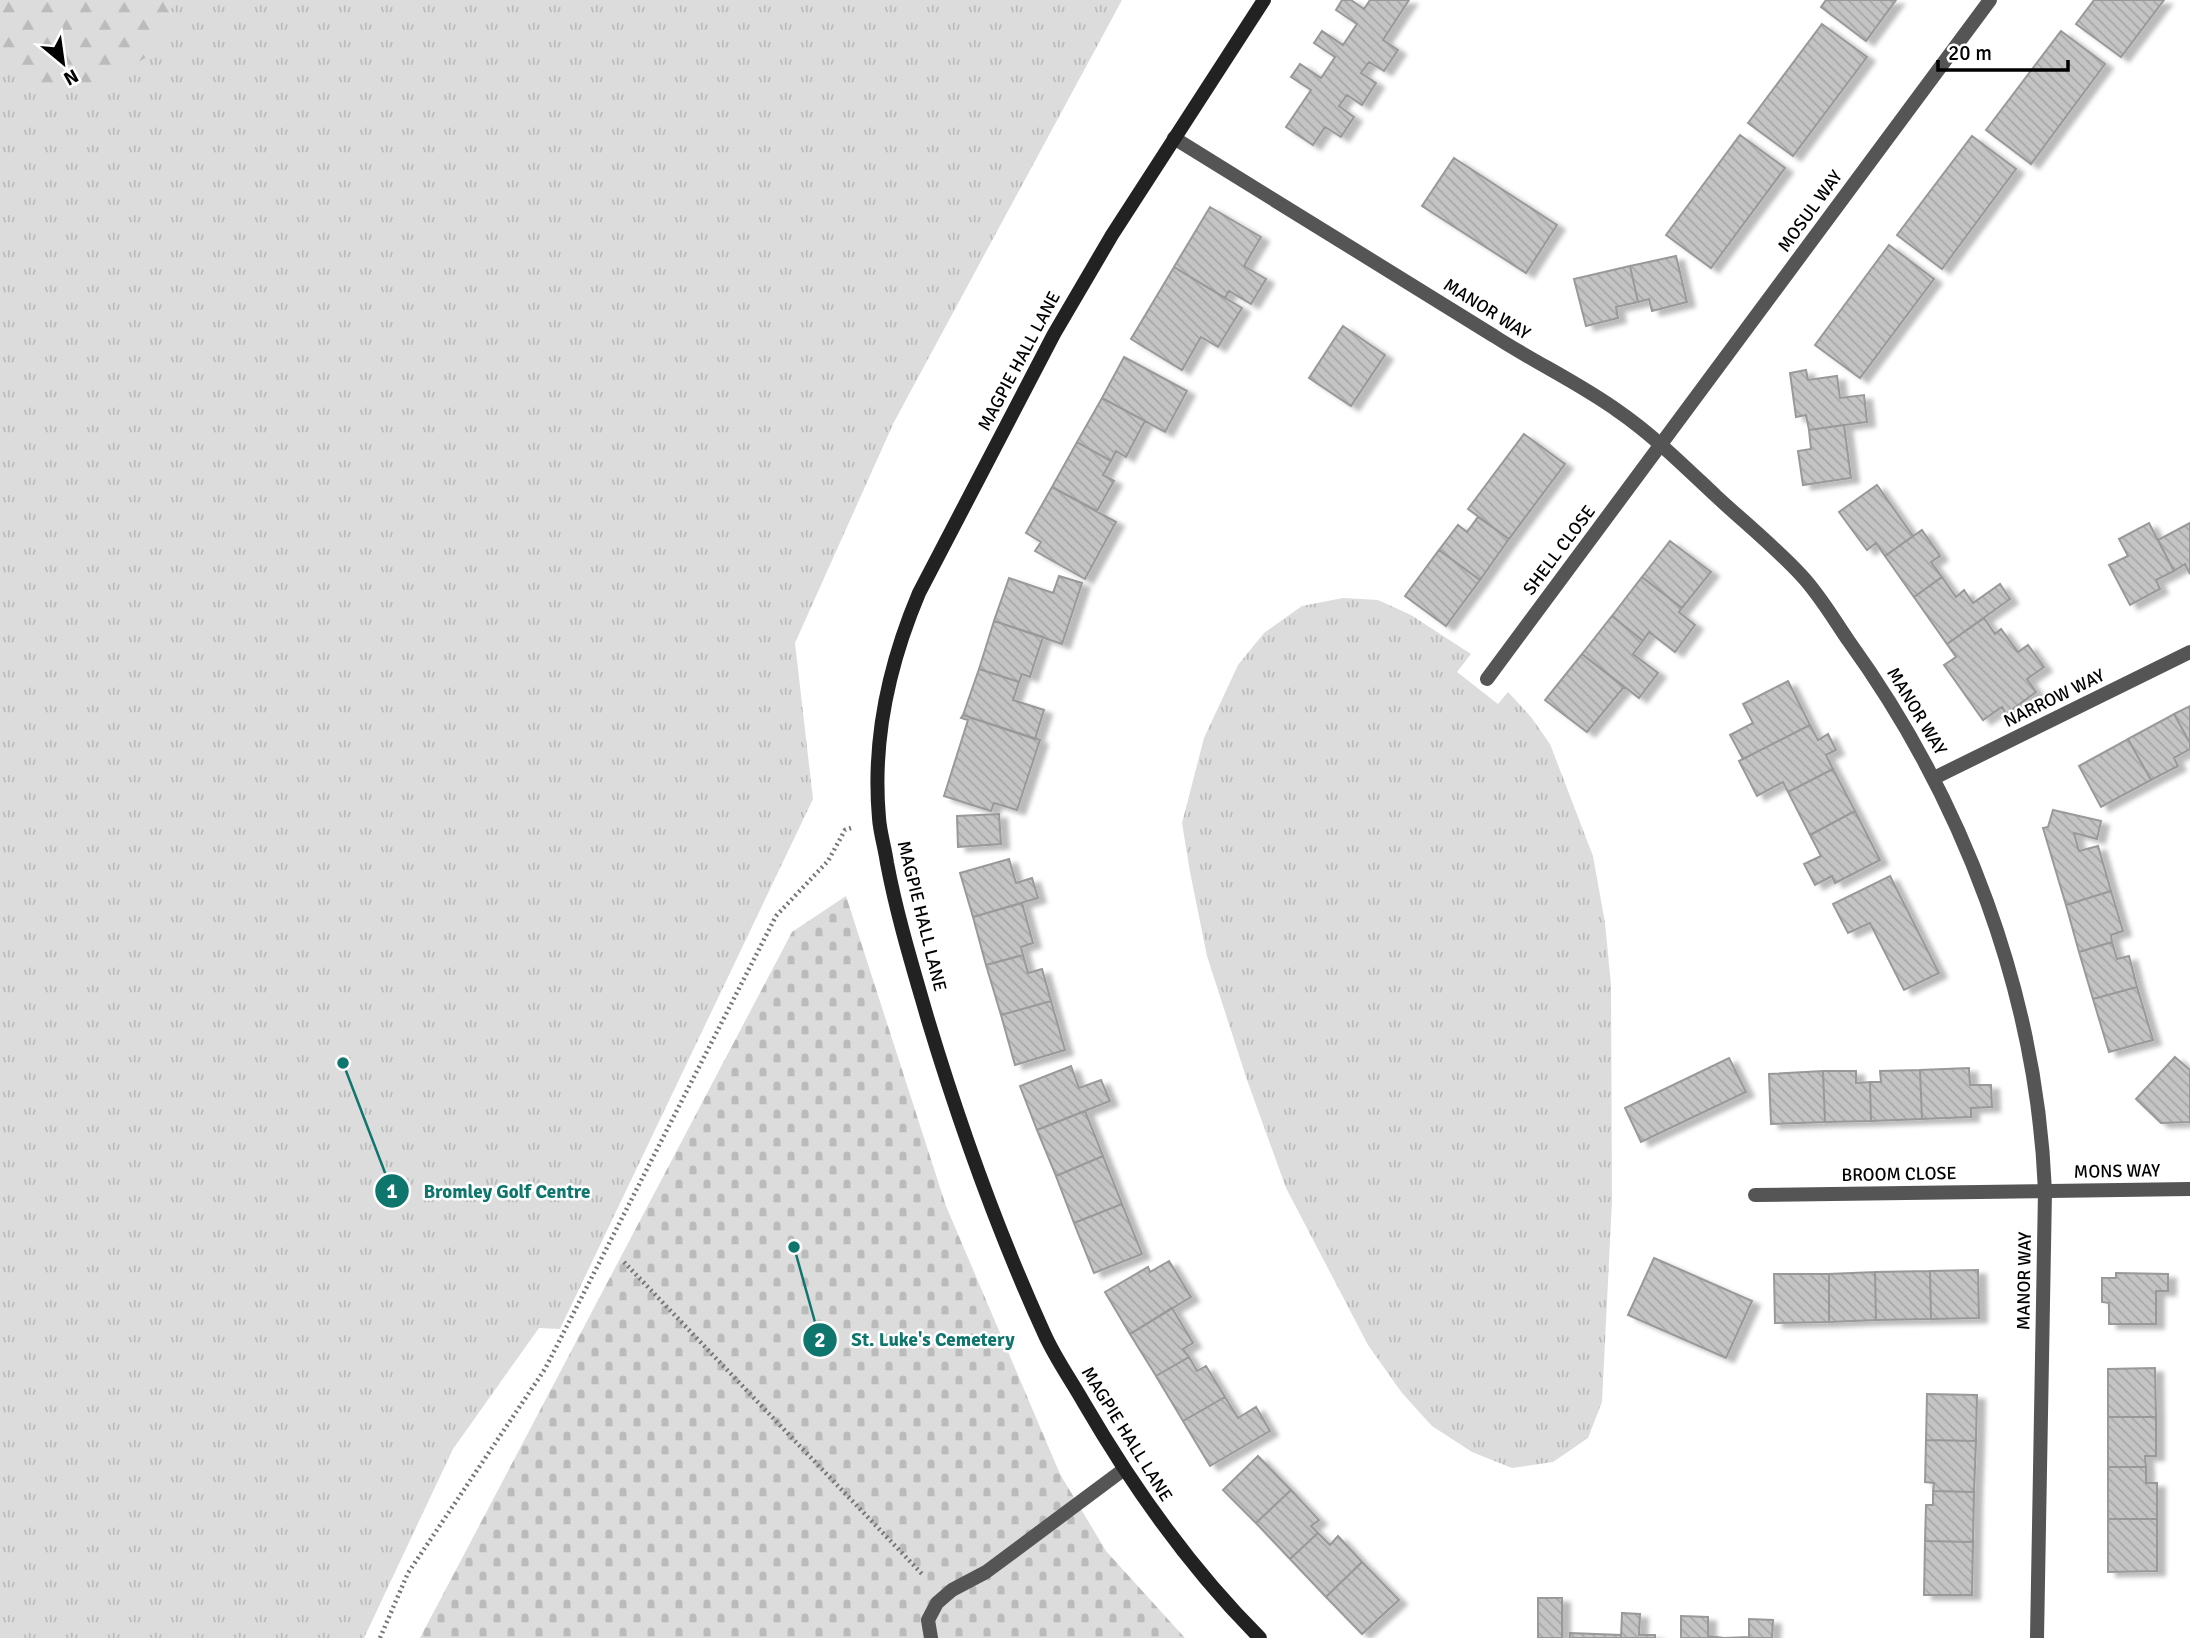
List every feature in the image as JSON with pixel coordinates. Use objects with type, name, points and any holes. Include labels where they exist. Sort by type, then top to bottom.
[{"type":"street","name":"MAGPIE HALL LANE","points":[[1260,1638],[1203,1577],[1123,1470],[1045,1336],[987,1195],[952,1097],[894,901],[879,819],[879,757],[883,714],[903,631],[919,593],[1054,334],[1174,138],[1264,0]]},
{"type":"street","name":"MOSUL WAY","points":[[1660,445],[1990,0]]},
{"type":"street","name":"MANOR WAY","points":[[1174,138],[1488,333],[1618,410],[1660,445],[1803,577],[1881,686],[1934,778],[1966,850],[1999,939],[2020,1007],[2041,1134],[2045,1191],[2037,1638]]},
{"type":"street","name":"SHELL CLOSE","points":[[1487,678],[1660,445]]},
{"type":"street","name":"NARROW WAY","points":[[1934,778],[2190,652]]},
{"type":"street","name":"MONS WAY","points":[[2045,1191],[2190,1189]]},
{"type":"street","name":"BROOM CLOSE","points":[[1755,1195],[2045,1191]]},
{"type":"street","points":[[931,1638],[928,1620],[944,1596],[986,1572],[1123,1470]]},
{"type":"path","points":[[380,1638],[408,1573],[545,1369],[776,916],[828,861],[845,830],[879,819]]},
{"type":"path","points":[[624,1262],[944,1596]]},
{"type":"green space","points":[[0,0],[1122,0],[894,422],[795,643],[813,799],[560,1329],[539,1328],[453,1449],[364,1638],[0,1638]]},
{"type":"green space","points":[[0,0],[176,0],[145,58],[96,89],[24,83],[0,57]]},
{"type":"green space","points":[[1343,598],[1378,600],[1411,615],[1471,654],[1457,672],[1498,704],[1508,692],[1531,717],[1550,744],[1593,856],[1605,923],[1611,985],[1612,1201],[1602,1402],[1588,1438],[1553,1462],[1512,1468],[1472,1452],[1432,1426],[1402,1393],[1368,1345],[1286,1188],[1207,956],[1182,823],[1204,738],[1238,665],[1264,633],[1302,606]]},
{"type":"green space","points":[[846,896],[946,1206],[1060,1474],[1106,1551],[1185,1638],[420,1638],[792,932]]},
{"type":"building","points":[[1342,0],[1351,0],[1364,9],[1370,0],[1409,0],[1383,40],[1398,50],[1384,71],[1369,62],[1361,73],[1376,83],[1362,105],[1347,95],[1339,106],[1354,117],[1341,137],[1325,127],[1313,145],[1286,127],[1311,90],[1291,77],[1300,64],[1321,78],[1335,57],[1314,43],[1322,31],[1343,45],[1357,24],[1336,10]]},
{"type":"building","points":[[1826,0],[1896,0],[1866,41],[1821,7]]},
{"type":"building","points":[[2094,0],[2164,0],[2121,57],[2076,24]]},
{"type":"building","points":[[1822,24],[1867,57],[1793,156],[1748,123]]},
{"type":"building","points":[[2061,31],[2105,64],[2031,164],[1986,130]]},
{"type":"building","points":[[1740,135],[1785,168],[1711,268],[1666,235]]},
{"type":"building","points":[[1972,136],[2016,169],[1942,269],[1897,235]]},
{"type":"building","points":[[1454,158],[1557,225],[1526,273],[1422,206]]},
{"type":"building","points":[[1210,207],[1261,237],[1244,266],[1266,279],[1251,304],[1229,291],[1225,298],[1174,267]]},
{"type":"building","points":[[1889,245],[1934,279],[1860,378],[1815,345]]},
{"type":"building","points":[[1676,256],[1687,302],[1652,311],[1649,299],[1638,302],[1630,266]]},
{"type":"building","points":[[1630,266],[1638,302],[1616,307],[1618,318],[1586,326],[1574,279]]},
{"type":"building","points":[[1174,267],[1242,308],[1218,347],[1201,337],[1182,370],[1131,339]]},
{"type":"building","points":[[1343,326],[1385,355],[1351,406],[1309,378]]},
{"type":"building","points":[[1124,357],[1187,391],[1165,432],[1102,398]]},
{"type":"building","points":[[1806,370],[1808,380],[1837,376],[1840,398],[1864,395],[1867,422],[1809,430],[1806,415],[1796,417],[1790,373]]},
{"type":"building","points":[[1102,398],[1145,421],[1126,457],[1116,451],[1111,461],[1077,442]]},
{"type":"building","points":[[1844,425],[1851,478],[1803,485],[1798,451],[1811,449],[1809,430]]},
{"type":"building","points":[[1524,434],[1565,464],[1509,539],[1468,509]]},
{"type":"building","points":[[1077,442],[1111,461],[1103,475],[1114,481],[1097,511],[1052,487]]},
{"type":"building","points":[[1877,485],[1913,536],[1885,556],[1876,543],[1867,550],[1839,512]]},
{"type":"building","points":[[1052,487],[1116,522],[1085,579],[1035,551],[1041,542],[1026,533]]},
{"type":"building","points":[[1478,517],[1509,539],[1480,580],[1439,550],[1458,525],[1467,532]]},
{"type":"building","points":[[2149,523],[2174,571],[2156,580],[2160,589],[2130,605],[2109,565],[2128,556],[2119,539]]},
{"type":"building","points":[[2190,523],[2190,574],[2185,564],[2174,571],[2158,540]]},
{"type":"building","points":[[1922,530],[1940,556],[1931,562],[1942,577],[1914,597],[1885,556]]},
{"type":"building","points":[[1670,541],[1711,572],[1682,608],[1642,577]]},
{"type":"building","points":[[1439,550],[1480,580],[1446,626],[1405,596]]},
{"type":"building","points":[[1059,576],[1082,583],[1062,644],[994,621],[1009,578],[1053,593]]},
{"type":"building","points":[[1642,577],[1682,608],[1679,612],[1695,625],[1675,652],[1649,632],[1643,641],[1612,616]]},
{"type":"building","points":[[1942,577],[1956,597],[1964,590],[1973,603],[2000,584],[2010,599],[1947,644],[1914,597]]},
{"type":"building","points":[[1612,616],[1643,641],[1633,654],[1658,673],[1639,698],[1582,654]]},
{"type":"building","points":[[1984,618],[1995,634],[2001,629],[2018,652],[2028,645],[2044,667],[2027,679],[2036,692],[2006,714],[2002,707],[1983,720],[1944,665],[1956,657],[1947,644]]},
{"type":"building","points":[[994,621],[1043,637],[1030,677],[1022,674],[1019,682],[979,669]]},
{"type":"building","points":[[1582,654],[1624,687],[1587,732],[1545,700]]},
{"type":"building","points":[[979,669],[1019,682],[1013,700],[1044,710],[1035,739],[963,715]]},
{"type":"building","points":[[1788,681],[1810,725],[1743,759],[1730,735],[1753,723],[1743,704]]},
{"type":"building","points":[[2190,706],[2190,743],[2174,714]]},
{"type":"building","points":[[2174,714],[2190,743],[2190,749],[2174,758],[2178,766],[2151,780],[2128,739]]},
{"type":"building","points":[[963,715],[1040,740],[1017,810],[994,803],[991,811],[944,796],[968,720],[961,718]]},
{"type":"building","points":[[1810,725],[1818,740],[1828,734],[1836,750],[1826,755],[1833,769],[1788,792],[1783,782],[1757,796],[1739,761]]},
{"type":"building","points":[[2128,739],[2151,780],[2101,807],[2079,766]]},
{"type":"building","points":[[1833,769],[1855,811],[1810,835],[1788,792]]},
{"type":"building","points":[[2053,810],[2101,821],[2097,839],[2074,833],[2079,851],[2098,846],[2111,891],[2066,905],[2043,828],[2048,827]]},
{"type":"building","points":[[1855,811],[1880,860],[1835,883],[1832,876],[1815,885],[1804,864],[1821,856],[1810,835]]},
{"type":"building","points":[[999,814],[1001,844],[958,847],[957,816]]},
{"type":"building","points":[[1009,859],[1016,883],[1032,878],[1038,898],[973,917],[960,873]]},
{"type":"building","points":[[1890,876],[1939,973],[1904,990],[1870,923],[1848,933],[1833,904]]},
{"type":"building","points":[[2111,891],[2123,931],[2111,935],[2112,942],[2079,952],[2066,905]]},
{"type":"building","points":[[1022,903],[1033,943],[1021,947],[1023,955],[986,965],[973,917]]},
{"type":"building","points":[[2112,942],[2117,959],[2129,956],[2137,987],[2093,999],[2079,952]]},
{"type":"building","points":[[1023,955],[1028,973],[1042,969],[1051,1001],[1001,1015],[986,965]]},
{"type":"building","points":[[2137,987],[2153,1040],[2109,1052],[2093,999]]},
{"type":"building","points":[[1051,1001],[1065,1050],[1015,1065],[1001,1015]]},
{"type":"building","points":[[2175,1057],[2190,1070],[2190,1122],[2161,1123],[2136,1099]]},
{"type":"building","points":[[1729,1058],[1746,1092],[1641,1142],[1625,1108]]},
{"type":"building","points":[[1071,1066],[1079,1088],[1101,1080],[1110,1101],[1037,1130],[1020,1086]]},
{"type":"building","points":[[1969,1068],[1970,1085],[1991,1085],[1992,1107],[1971,1108],[1971,1117],[1922,1119],[1920,1070]]},
{"type":"building","points":[[1920,1070],[1922,1119],[1871,1121],[1870,1082],[1881,1082],[1880,1071]]},
{"type":"building","points":[[1823,1071],[1825,1122],[1771,1124],[1769,1074]]},
{"type":"building","points":[[1823,1071],[1856,1071],[1856,1083],[1870,1082],[1871,1121],[1825,1122]]},
{"type":"building","points":[[1085,1111],[1103,1156],[1056,1176],[1037,1130]]},
{"type":"building","points":[[1103,1156],[1122,1204],[1074,1223],[1056,1176]]},
{"type":"building","points":[[1122,1204],[1142,1254],[1094,1273],[1074,1223]]},
{"type":"building","points":[[1654,1258],[1752,1301],[1726,1358],[1628,1315]]},
{"type":"building","points":[[1169,1261],[1191,1297],[1130,1334],[1105,1292],[1148,1267],[1150,1272]]},
{"type":"building","points":[[1978,1270],[1979,1318],[1931,1319],[1930,1271]]},
{"type":"building","points":[[1930,1271],[1931,1319],[1876,1320],[1875,1272]]},
{"type":"building","points":[[1875,1272],[1876,1320],[1829,1322],[1829,1274]]},
{"type":"building","points":[[2116,1273],[2168,1274],[2168,1291],[2156,1291],[2156,1324],[2109,1324],[2109,1303],[2102,1302],[2102,1278],[2116,1278]]},
{"type":"building","points":[[1774,1274],[1829,1274],[1829,1322],[1775,1323]]},
{"type":"building","points":[[1172,1308],[1193,1343],[1183,1349],[1189,1357],[1156,1376],[1130,1334]]},
{"type":"building","points":[[1189,1357],[1197,1371],[1206,1366],[1225,1397],[1183,1421],[1156,1376]]},
{"type":"building","points":[[2155,1368],[2156,1417],[2108,1417],[2108,1369]]},
{"type":"building","points":[[1927,1394],[1977,1395],[1976,1441],[1926,1440]]},
{"type":"building","points":[[1225,1397],[1238,1418],[1256,1407],[1270,1431],[1210,1466],[1183,1421]]},
{"type":"building","points":[[2108,1417],[2156,1417],[2156,1456],[2145,1456],[2146,1467],[2108,1467]]},
{"type":"building","points":[[1926,1440],[1976,1441],[1974,1492],[1933,1491],[1934,1483],[1925,1482]]},
{"type":"building","points":[[1258,1456],[1291,1490],[1256,1523],[1223,1490]]},
{"type":"building","points":[[2108,1467],[2146,1467],[2146,1483],[2157,1483],[2157,1519],[2108,1519]]},
{"type":"building","points":[[1291,1490],[1319,1520],[1311,1526],[1318,1533],[1290,1559],[1256,1523]]},
{"type":"building","points":[[1933,1491],[1974,1492],[1973,1542],[1925,1541],[1926,1505],[1933,1505]]},
{"type":"building","points":[[2108,1519],[2157,1519],[2157,1571],[2108,1572]]},
{"type":"building","points":[[1318,1533],[1330,1545],[1338,1536],[1362,1562],[1326,1597],[1290,1559]]},
{"type":"building","points":[[1925,1541],[1973,1542],[1972,1595],[1924,1595]]},
{"type":"building","points":[[1362,1562],[1399,1600],[1362,1634],[1326,1597]]},
{"type":"building","points":[[1538,1598],[1562,1598],[1562,1638],[1538,1638]]},
{"type":"building","points":[[1622,1613],[1640,1614],[1639,1635],[1655,1635],[1655,1638],[1621,1638]]},
{"type":"building","points":[[1681,1616],[1708,1617],[1708,1636],[1724,1638],[1681,1638]]},
{"type":"building","points":[[1749,1619],[1773,1620],[1772,1638],[1724,1638],[1749,1637]]},
{"type":"building","points":[[1570,1633],[1621,1635],[1621,1638],[1570,1638]]},
{"type":"place","name":"Bromley Golf Centre","points":[[343,1063]]},
{"type":"place","name":"St. Luke's Cemetery","points":[[794,1247]]}]
